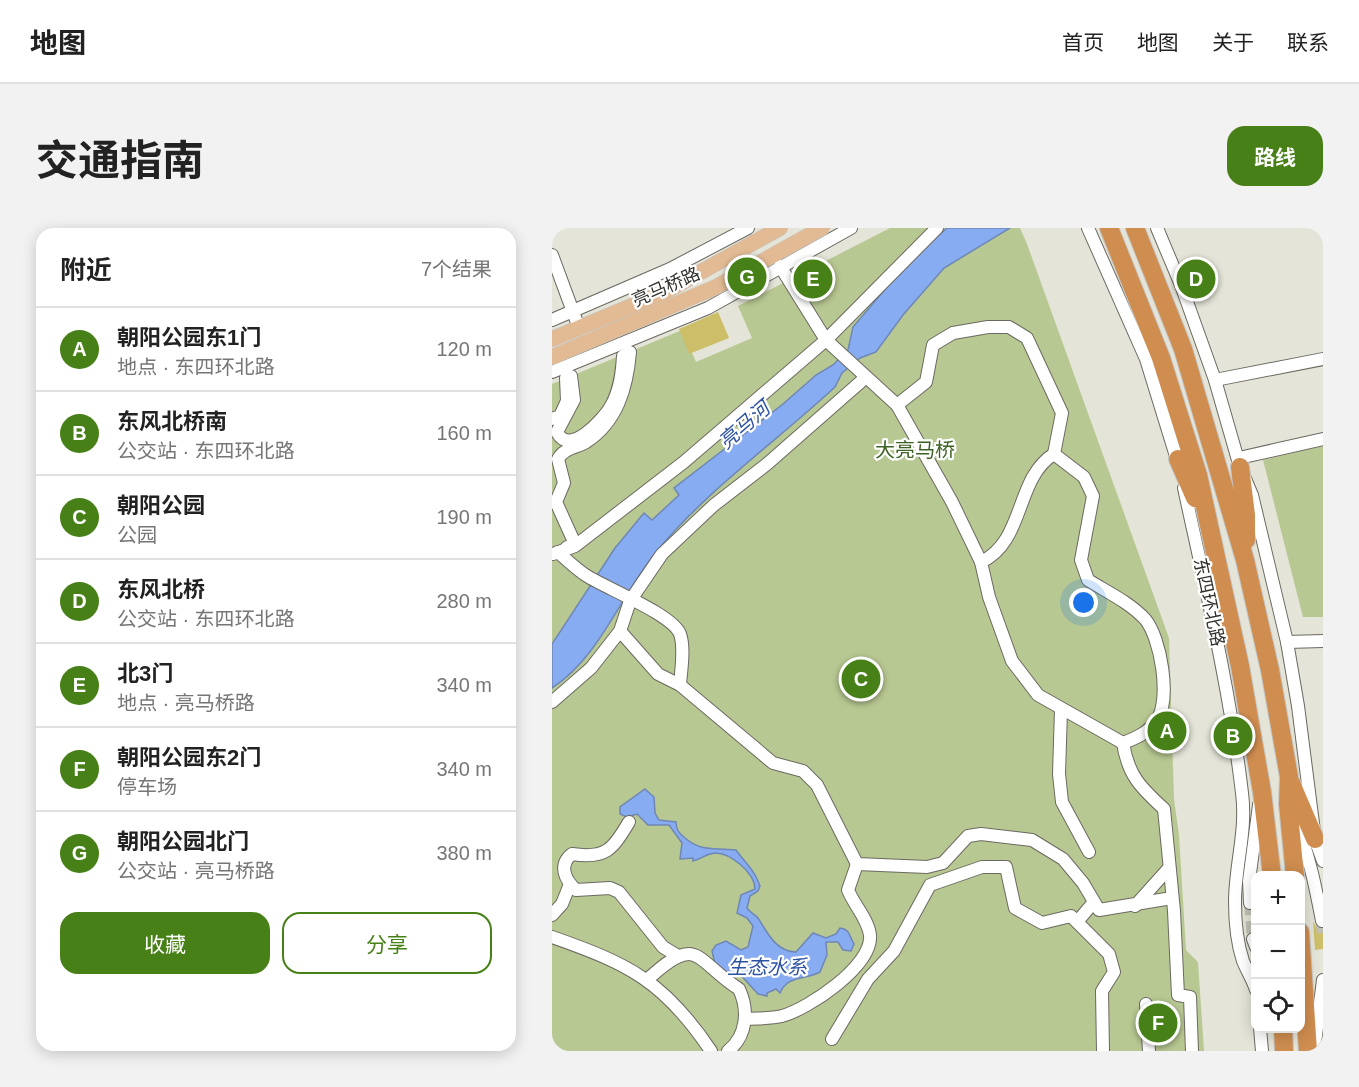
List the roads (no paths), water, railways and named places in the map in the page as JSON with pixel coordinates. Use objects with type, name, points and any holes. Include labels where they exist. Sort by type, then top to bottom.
[{"type":"highway","name":"东四环北路","points":[[1109,228],[1161,358],[1198,475],[1240,666],[1262,792],[1271,871]]},
{"type":"highway","points":[[1135,228],[1183,349],[1245,560],[1270,670],[1289,777],[1288,804],[1295,871]]},
{"type":"highway","points":[[1178,459],[1213,538]]},
{"type":"highway","points":[[1239,463],[1246,515],[1245,560]]},
{"type":"highway","points":[[1289,777],[1315,839]]},
{"type":"highway","points":[[1303,979],[1308,1051]]},
{"type":"highway","points":[[1282,1051],[1283,1033]]},
{"type":"main road","name":"亮马桥路","points":[[552,339],[663,293],[780,228]]},
{"type":"main road","name":"亮马桥路","points":[[552,357],[716,287],[824,235]]},
{"type":"street","points":[[552,320],[670,269],[748,228]]},
{"type":"street","points":[[552,372],[708,308],[736,294],[824,235],[839,228]]},
{"type":"street","points":[[824,235],[851,228]]},
{"type":"street","points":[[554,553],[575,546],[684,462],[826,340],[937,228]]},
{"type":"street","name":"东四环北路","points":[[1088,228],[1146,359],[1178,459],[1222,660],[1243,797],[1243,837],[1236,878],[1238,936],[1243,960],[1251,979]]},
{"type":"street","points":[[1157,228],[1182,285],[1215,380],[1239,463],[1252,495],[1287,642],[1298,706],[1315,839],[1323,861]]},
{"type":"street","points":[[552,255],[579,328]]},
{"type":"street","points":[[780,266],[826,340],[897,405],[952,502],[981,562],[989,597],[1012,661],[1038,695],[1061,710],[1104,730],[1123,743],[1127,765],[1141,788],[1164,809],[1178,995],[1190,997],[1192,1051]]},
{"type":"street","points":[[897,405],[926,382],[933,345],[953,333],[988,327],[1010,327],[1027,338],[1062,413],[1054,454],[1041,462],[1007,539],[995,556],[981,562]]},
{"type":"street","points":[[552,419],[560,416],[567,401],[566,378],[571,376],[574,400],[557,432],[566,440],[574,440],[585,434],[610,408],[622,374],[623,356],[630,352],[628,374],[616,410],[600,432],[583,444],[561,453],[558,459],[564,483],[556,502],[575,544],[554,553]]},
{"type":"street","points":[[1215,380],[1323,359]]},
{"type":"street","points":[[552,702],[591,668],[620,631],[630,601],[669,547],[714,504],[767,464],[865,378]]},
{"type":"street","points":[[1239,463],[1323,439]]},
{"type":"street","points":[[1054,454],[1084,477],[1093,496],[1081,560],[1088,580],[1126,603],[1146,621],[1159,648],[1164,688],[1158,719],[1140,736],[1123,743]]},
{"type":"street","points":[[554,553],[590,578],[630,601],[663,615],[676,626],[681,636],[680,685]]},
{"type":"street","points":[[620,631],[658,674],[680,685],[773,763],[803,771],[818,785],[857,864],[848,890],[854,905],[865,920],[870,937],[865,957],[826,992],[804,1008],[780,1016],[745,1019]]},
{"type":"street","points":[[1287,642],[1323,641]]},
{"type":"street","points":[[1061,710],[1059,774],[1062,802],[1089,852]]},
{"type":"street","points":[[1250,903],[1254,838],[1262,792]]},
{"type":"street","points":[[1288,804],[1304,840],[1322,921]]},
{"type":"street","points":[[629,822],[606,853],[598,856],[572,854],[563,866],[570,884],[576,890],[610,888],[619,892],[663,947],[678,956]]},
{"type":"street","points":[[857,864],[927,867],[943,863],[968,836],[981,834],[1032,840],[1063,859],[1083,883],[1099,910],[1135,906],[1172,898]]},
{"type":"street","points":[[832,1039],[868,979],[894,951],[930,885],[982,867],[1006,867],[1015,908],[1042,923],[1071,916],[1109,954],[1114,972],[1102,991],[1103,1051]]},
{"type":"street","points":[[1135,906],[1170,867]]},
{"type":"street","points":[[552,915],[562,904],[570,884]]},
{"type":"street","points":[[1077,922],[1094,903]]},
{"type":"street","points":[[552,937],[594,951],[648,979],[677,1007],[711,1051]]},
{"type":"street","points":[[648,979],[678,956],[693,954],[703,957],[720,976],[739,989],[744,999],[744,1030],[736,1045],[728,1051]]},
{"type":"street","points":[[1314,1051],[1323,980]]},
{"type":"street","points":[[1146,1004],[1149,1051]]},
{"type":"street","points":[[1260,1033],[1262,1051]]},
{"type":"street","points":[[1276,1033],[1282,1051]]},
{"type":"water","points":[[947,228],[1010,228],[944,268],[903,315],[876,352],[860,358],[842,373],[835,387],[743,466],[676,529],[644,568],[584,660],[552,688],[552,644],[615,548],[644,513],[652,520],[679,495],[674,488],[783,404],[816,375],[833,365],[848,350],[853,327],[910,260]]},
{"type":"water","name":"生态水系","points":[[645,789],[654,797],[655,813],[659,820],[676,822],[680,833],[691,843],[703,848],[736,850],[760,886],[758,891],[750,896],[747,908],[783,949],[796,952],[813,933],[826,938],[836,934],[840,928],[848,931],[854,944],[851,951],[843,950],[838,942],[826,942],[827,955],[820,972],[787,983],[780,993],[776,989],[767,993],[767,996],[758,994],[737,971],[727,975],[715,964],[712,951],[716,945],[726,941],[741,950],[748,947],[753,926],[747,918],[737,913],[741,895],[755,889],[754,883],[747,871],[728,856],[715,853],[693,861],[693,858],[680,859],[682,843],[669,825],[648,825],[637,814],[627,817],[620,814],[620,807]]},
{"type":"tunnel","points":[[1250,903],[1252,925]]},
{"type":"tunnel","points":[[1322,921],[1323,937]]},
{"type":"place","name":"朝阳公园北门","points":[[747,277]]},
{"type":"place","name":"北3门","points":[[813,279]]},
{"type":"place","name":"东风北桥","points":[[1196,279]]},
{"type":"place","name":"朝阳公园","points":[[861,679]]},
{"type":"place","name":"朝阳公园东1门","points":[[1167,731]]},
{"type":"place","name":"东风北桥南","points":[[1233,736]]},
{"type":"place","name":"朝阳公园东2门","points":[[1158,1023]]},
{"type":"district","name":"大亮马桥","points":[[915,450]]},
{"type":"water label","name":"亮马河","points":[[744,425]]}]
